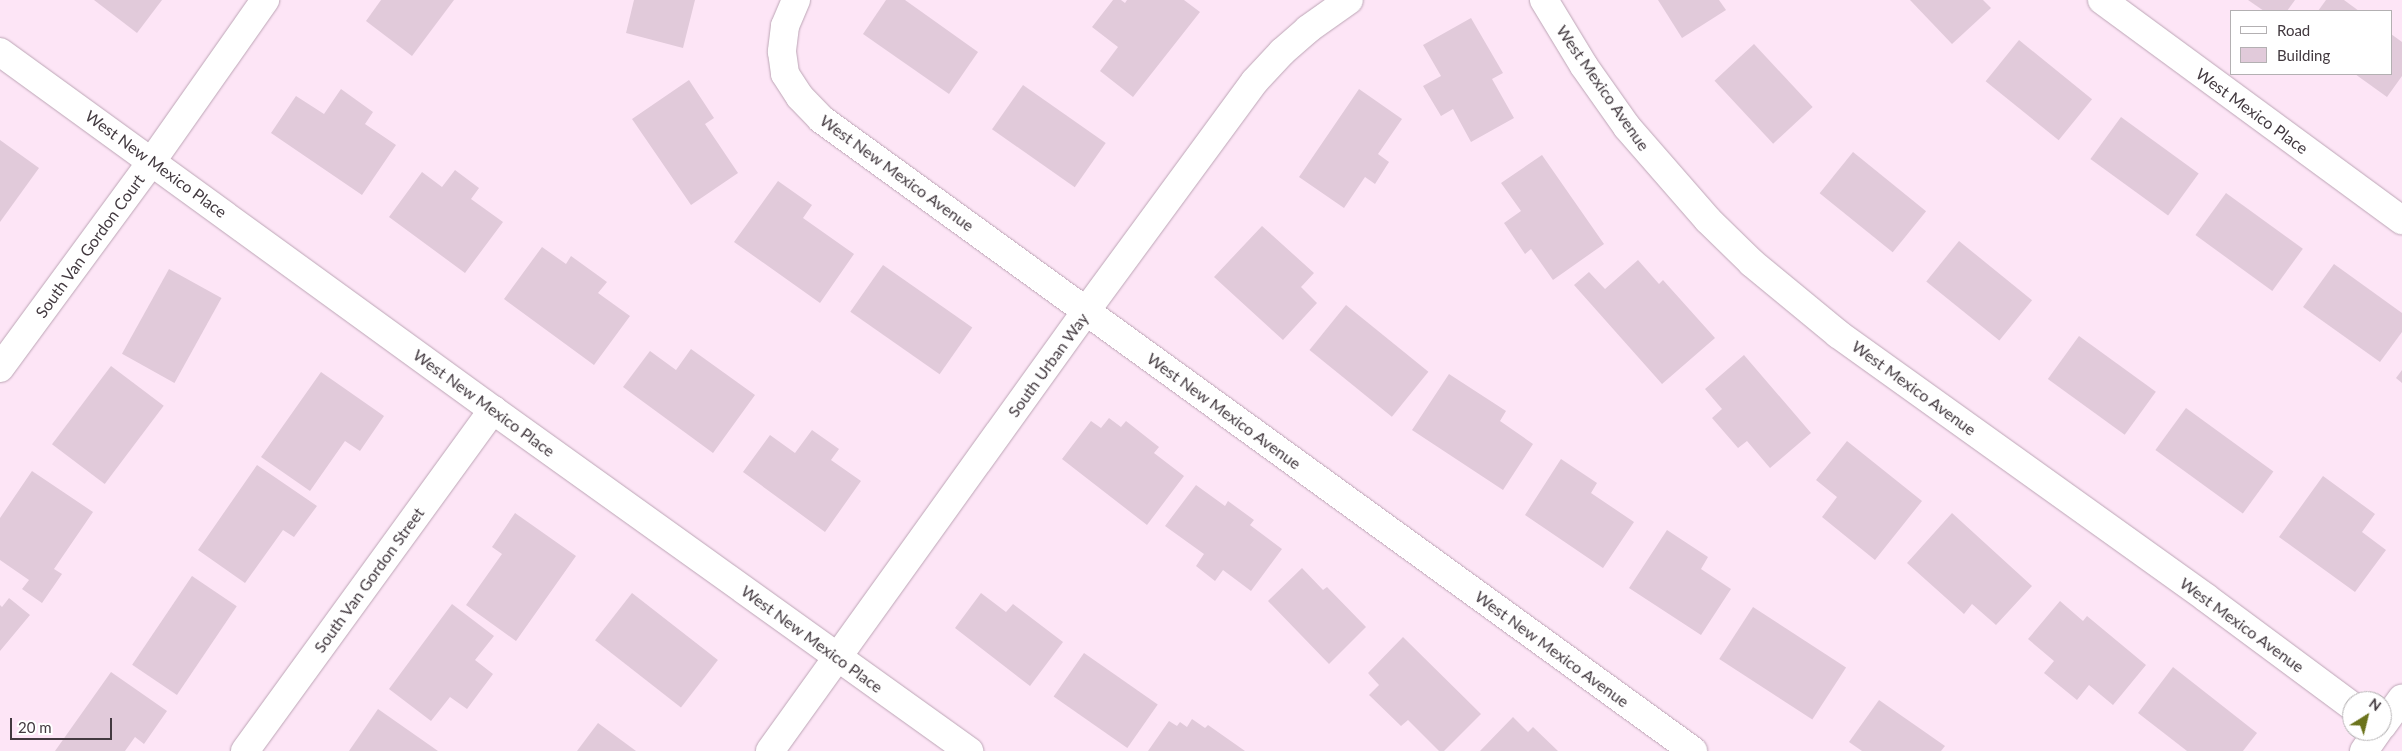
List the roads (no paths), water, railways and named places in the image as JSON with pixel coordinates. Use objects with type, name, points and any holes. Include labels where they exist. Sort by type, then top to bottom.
[{"type":"street","name":"South Van Gordon Court","points":[[0,368],[152,161],[265,0]]},
{"type":"street","name":"West New Mexico Avenue","points":[[796,0],[784,26],[782,52],[784,74],[800,97],[821,119],[1693,751]]},
{"type":"street","name":"South Urban Way","points":[[770,751],[1086,311],[1255,81],[1282,52],[1308,29],[1349,0]]},
{"type":"street","name":"West Mexico Avenue","points":[[1544,0],[1584,66],[1628,128],[1708,220],[1752,263],[1838,334],[2205,596],[2342,699]]},
{"type":"street","name":"West Mexico Place","points":[[2102,0],[2402,220]]},
{"type":"street","name":"West New Mexico Place","points":[[0,52],[493,410],[970,751]]},
{"type":"street","name":"South Van Gordon Street","points":[[244,751],[493,410]]},
{"type":"street","points":[[2392,712],[2402,698]]}]
